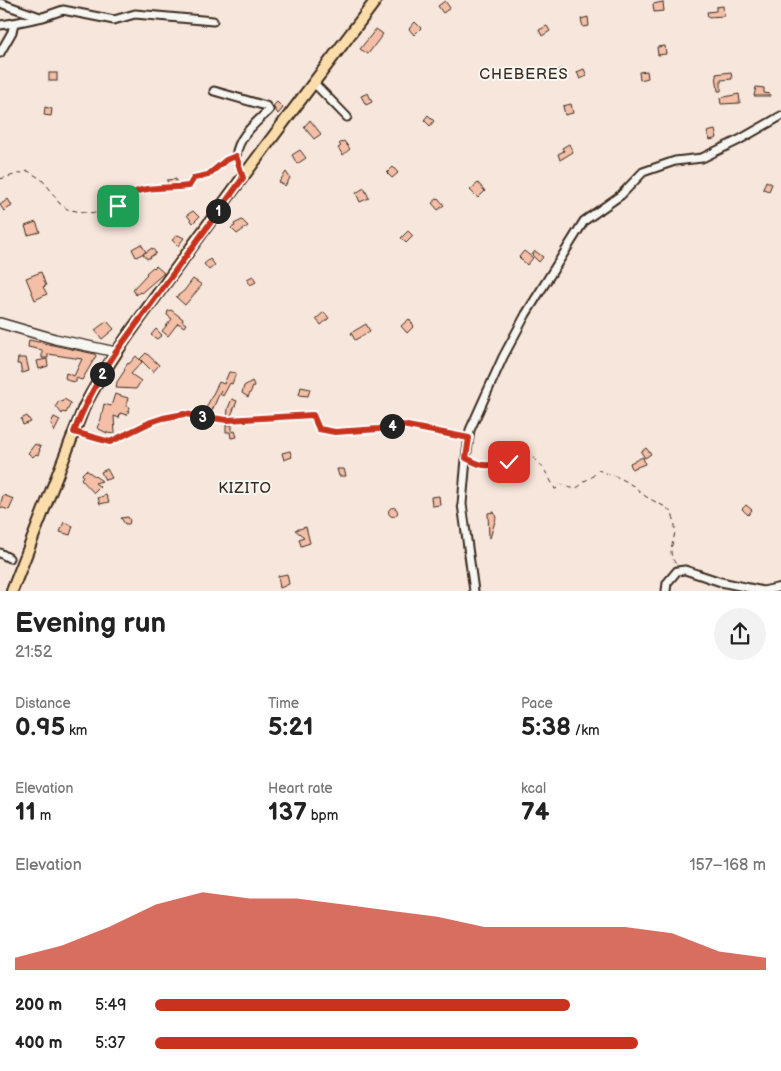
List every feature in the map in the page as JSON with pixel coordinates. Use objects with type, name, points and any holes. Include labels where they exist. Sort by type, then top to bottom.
[{"type":"main road","points":[[12,591],[84,407],[95,385],[116,352],[196,240],[376,0]]},
{"type":"street","points":[[0,4],[43,17]]},
{"type":"street","points":[[0,25],[43,17],[63,10],[114,20],[136,14],[213,20]]},
{"type":"street","points":[[0,53],[12,32],[14,23]]},
{"type":"street","points":[[314,83],[347,117]]},
{"type":"street","points":[[214,91],[266,106],[269,110],[242,137],[236,156]]},
{"type":"street","points":[[474,591],[462,504],[470,430],[503,356],[526,314],[584,221],[621,195],[643,172],[675,161],[702,158],[781,116]]},
{"type":"street","points":[[0,323],[55,339],[116,352]]},
{"type":"street","points":[[0,553],[9,558]]},
{"type":"street","points":[[666,591],[666,583],[676,571],[763,590],[781,587]]},
{"type":"path","points":[[0,179],[28,171],[41,179],[50,188],[59,203],[67,209],[95,213],[118,206],[124,196],[146,188],[189,186],[194,178],[208,175],[226,160],[236,156]]},
{"type":"path","points":[[74,432],[110,442],[151,422],[184,414],[227,420],[313,415],[319,429],[335,432],[379,429],[397,424],[469,438]]},
{"type":"path","points":[[466,458],[479,464],[501,466],[519,458],[531,457],[546,472],[554,489],[561,484],[577,488],[584,481],[591,478],[598,470],[629,483],[646,496],[664,505],[671,512],[674,518],[675,531],[674,539],[670,546],[671,554],[674,562],[682,571]]},
{"type":"building","points":[[445,1],[450,8],[443,13],[438,6]]},
{"type":"building","points":[[663,2],[664,11],[654,12],[653,4]]},
{"type":"building","points":[[723,6],[724,16],[708,17],[707,12],[716,11],[716,7]]},
{"type":"building","points":[[588,17],[589,26],[583,27],[581,19]]},
{"type":"building","points":[[415,22],[421,28],[414,35],[409,29]]},
{"type":"building","points":[[547,26],[550,31],[542,36],[539,30]]},
{"type":"building","points":[[376,29],[383,34],[368,54],[360,49]]},
{"type":"building","points":[[665,46],[666,54],[658,55],[657,47]]},
{"type":"building","points":[[562,69],[564,75],[556,77],[554,71]]},
{"type":"building","points":[[584,69],[587,76],[580,79],[577,72]]},
{"type":"building","points":[[647,71],[648,78],[640,80],[639,72]]},
{"type":"building","points":[[731,72],[732,79],[721,80],[721,91],[718,91],[716,74]]},
{"type":"building","points":[[49,73],[57,73],[57,81],[49,81]]},
{"type":"building","points":[[756,87],[764,88],[764,93],[770,94],[770,96],[754,96]]},
{"type":"building","points":[[368,93],[372,102],[366,105],[361,96]]},
{"type":"building","points":[[739,94],[740,103],[721,104],[720,98]]},
{"type":"building","points":[[277,102],[283,108],[278,114],[273,106]]},
{"type":"building","points":[[571,104],[573,113],[565,115],[563,106]]},
{"type":"building","points":[[45,107],[52,109],[51,116],[44,115]]},
{"type":"building","points":[[428,115],[434,121],[430,126],[424,120]]},
{"type":"building","points":[[310,120],[321,134],[314,139],[304,127]]},
{"type":"building","points":[[715,130],[717,138],[710,140],[707,132]]},
{"type":"building","points":[[344,141],[350,149],[343,155],[338,148],[341,146],[339,144]]},
{"type":"building","points":[[569,144],[573,152],[560,160],[558,154],[564,151],[562,148]]},
{"type":"building","points":[[300,150],[306,158],[297,164],[292,155]]},
{"type":"building","points":[[393,167],[398,173],[392,178],[387,173]]},
{"type":"building","points":[[286,172],[290,178],[285,186],[279,182]]},
{"type":"building","points":[[176,179],[176,186],[168,187],[167,180]]},
{"type":"building","points":[[766,181],[772,184],[769,191],[763,189]]},
{"type":"building","points":[[478,183],[485,191],[478,198],[470,190]]},
{"type":"building","points":[[364,188],[369,198],[360,202],[356,193]]},
{"type":"building","points":[[438,198],[444,205],[438,210],[432,203]]},
{"type":"building","points":[[8,199],[12,206],[4,211],[0,205]]},
{"type":"building","points":[[193,211],[199,217],[193,223],[187,215]]},
{"type":"building","points":[[242,220],[248,226],[237,234],[231,228]]},
{"type":"building","points":[[36,222],[40,232],[28,235],[25,226]]},
{"type":"building","points":[[408,231],[413,236],[406,243],[401,238]]},
{"type":"building","points":[[178,235],[184,238],[178,246],[172,240]]},
{"type":"building","points":[[141,244],[146,252],[136,257],[132,249]]},
{"type":"building","points":[[152,248],[156,253],[147,259],[143,254]]},
{"type":"building","points":[[524,251],[533,258],[527,265],[519,257]]},
{"type":"building","points":[[535,251],[543,257],[539,262],[532,255]]},
{"type":"building","points":[[210,259],[215,265],[209,270],[204,264]]},
{"type":"building","points":[[156,266],[164,273],[141,293],[136,295],[133,289],[146,273]]},
{"type":"building","points":[[41,272],[46,286],[43,287],[47,294],[35,300],[26,278]]},
{"type":"building","points":[[253,276],[256,282],[250,285],[247,279]]},
{"type":"building","points":[[193,279],[202,285],[185,305],[176,297],[184,291]]},
{"type":"building","points":[[171,310],[183,319],[182,321],[186,324],[184,327],[178,323],[168,336],[162,331],[172,319],[167,315],[168,311]]},
{"type":"building","points":[[324,312],[329,318],[321,325],[316,319]]},
{"type":"building","points":[[409,319],[414,326],[407,333],[401,326]]},
{"type":"building","points":[[107,321],[114,329],[102,339],[95,330]]},
{"type":"building","points":[[366,324],[370,331],[355,340],[351,333]]},
{"type":"building","points":[[156,329],[162,335],[157,339],[151,335]]},
{"type":"building","points":[[29,340],[95,354],[96,356],[82,380],[76,378],[76,382],[69,381],[65,378],[66,373],[74,376],[82,359],[48,354],[48,358],[42,358],[42,350],[28,347]]},
{"type":"building","points":[[146,353],[159,365],[153,372],[140,359]]},
{"type":"building","points":[[136,356],[142,362],[131,374],[141,381],[136,389],[116,388],[124,369]]},
{"type":"building","points":[[18,358],[26,358],[29,371],[22,373],[20,364],[17,364]]},
{"type":"building","points":[[47,359],[48,366],[39,369],[37,361]]},
{"type":"building","points":[[229,372],[236,373],[232,384],[230,383],[223,396],[220,394],[221,390],[210,415],[204,412],[219,382],[224,384]]},
{"type":"building","points":[[252,381],[254,385],[248,397],[242,393],[244,386]]},
{"type":"building","points":[[301,387],[310,389],[308,396],[299,395]]},
{"type":"building","points":[[115,394],[128,398],[126,406],[130,407],[127,415],[120,413],[119,418],[114,416],[115,434],[107,433],[97,428],[104,404],[111,406]]},
{"type":"building","points":[[64,399],[71,403],[66,413],[63,412],[62,414],[56,406],[59,401],[62,402]]},
{"type":"building","points":[[232,399],[237,401],[227,423],[228,408]]},
{"type":"building","points":[[27,416],[31,422],[23,425],[21,419]]},
{"type":"building","points":[[54,417],[60,420],[54,432],[51,423]]},
{"type":"building","points":[[226,425],[232,425],[232,432],[235,431],[237,437],[231,438],[230,432],[226,432]]},
{"type":"building","points":[[35,444],[41,447],[38,455],[36,454],[33,457],[28,453]]},
{"type":"building","points":[[646,448],[651,454],[645,458],[641,452]]},
{"type":"building","points":[[290,451],[292,457],[284,460],[282,453]]},
{"type":"building","points":[[643,457],[645,464],[632,469],[630,463]]},
{"type":"building","points":[[107,469],[112,478],[105,480],[101,472]]},
{"type":"building","points":[[337,469],[344,469],[346,476],[339,476]]},
{"type":"building","points":[[86,470],[102,481],[95,483],[100,487],[94,493],[81,479],[82,474]]},
{"type":"building","points":[[3,495],[14,499],[9,510],[0,507]]},
{"type":"building","points":[[106,495],[109,502],[100,504],[98,498]]},
{"type":"building","points":[[439,496],[440,505],[432,506],[431,497]]},
{"type":"building","points":[[746,505],[752,510],[748,515],[742,509]]},
{"type":"building","points":[[393,508],[397,512],[393,516],[389,512]]},
{"type":"building","points":[[494,512],[496,518],[489,538],[488,513]]},
{"type":"building","points":[[128,517],[129,524],[125,524],[121,518]]},
{"type":"building","points":[[64,522],[73,526],[70,535],[60,532]]},
{"type":"building","points":[[306,527],[310,543],[301,546],[299,539],[304,537],[295,530]]},
{"type":"building","points":[[287,574],[289,584],[280,588],[278,576]]},
{"type":"district","name":"CHEBERES","points":[[524,74]]},
{"type":"district","name":"KIZITO","points":[[245,488]]},
{"type":"route","points":[[118,206],[124,196],[146,188],[189,186],[194,178],[208,175],[226,160],[236,156],[243,178],[116,352],[99,378],[74,432],[110,442],[151,422],[184,414],[227,420],[313,415],[319,429],[335,432],[379,429],[397,424],[469,438],[466,458],[488,466],[493,464],[501,466],[509,462]]}]
